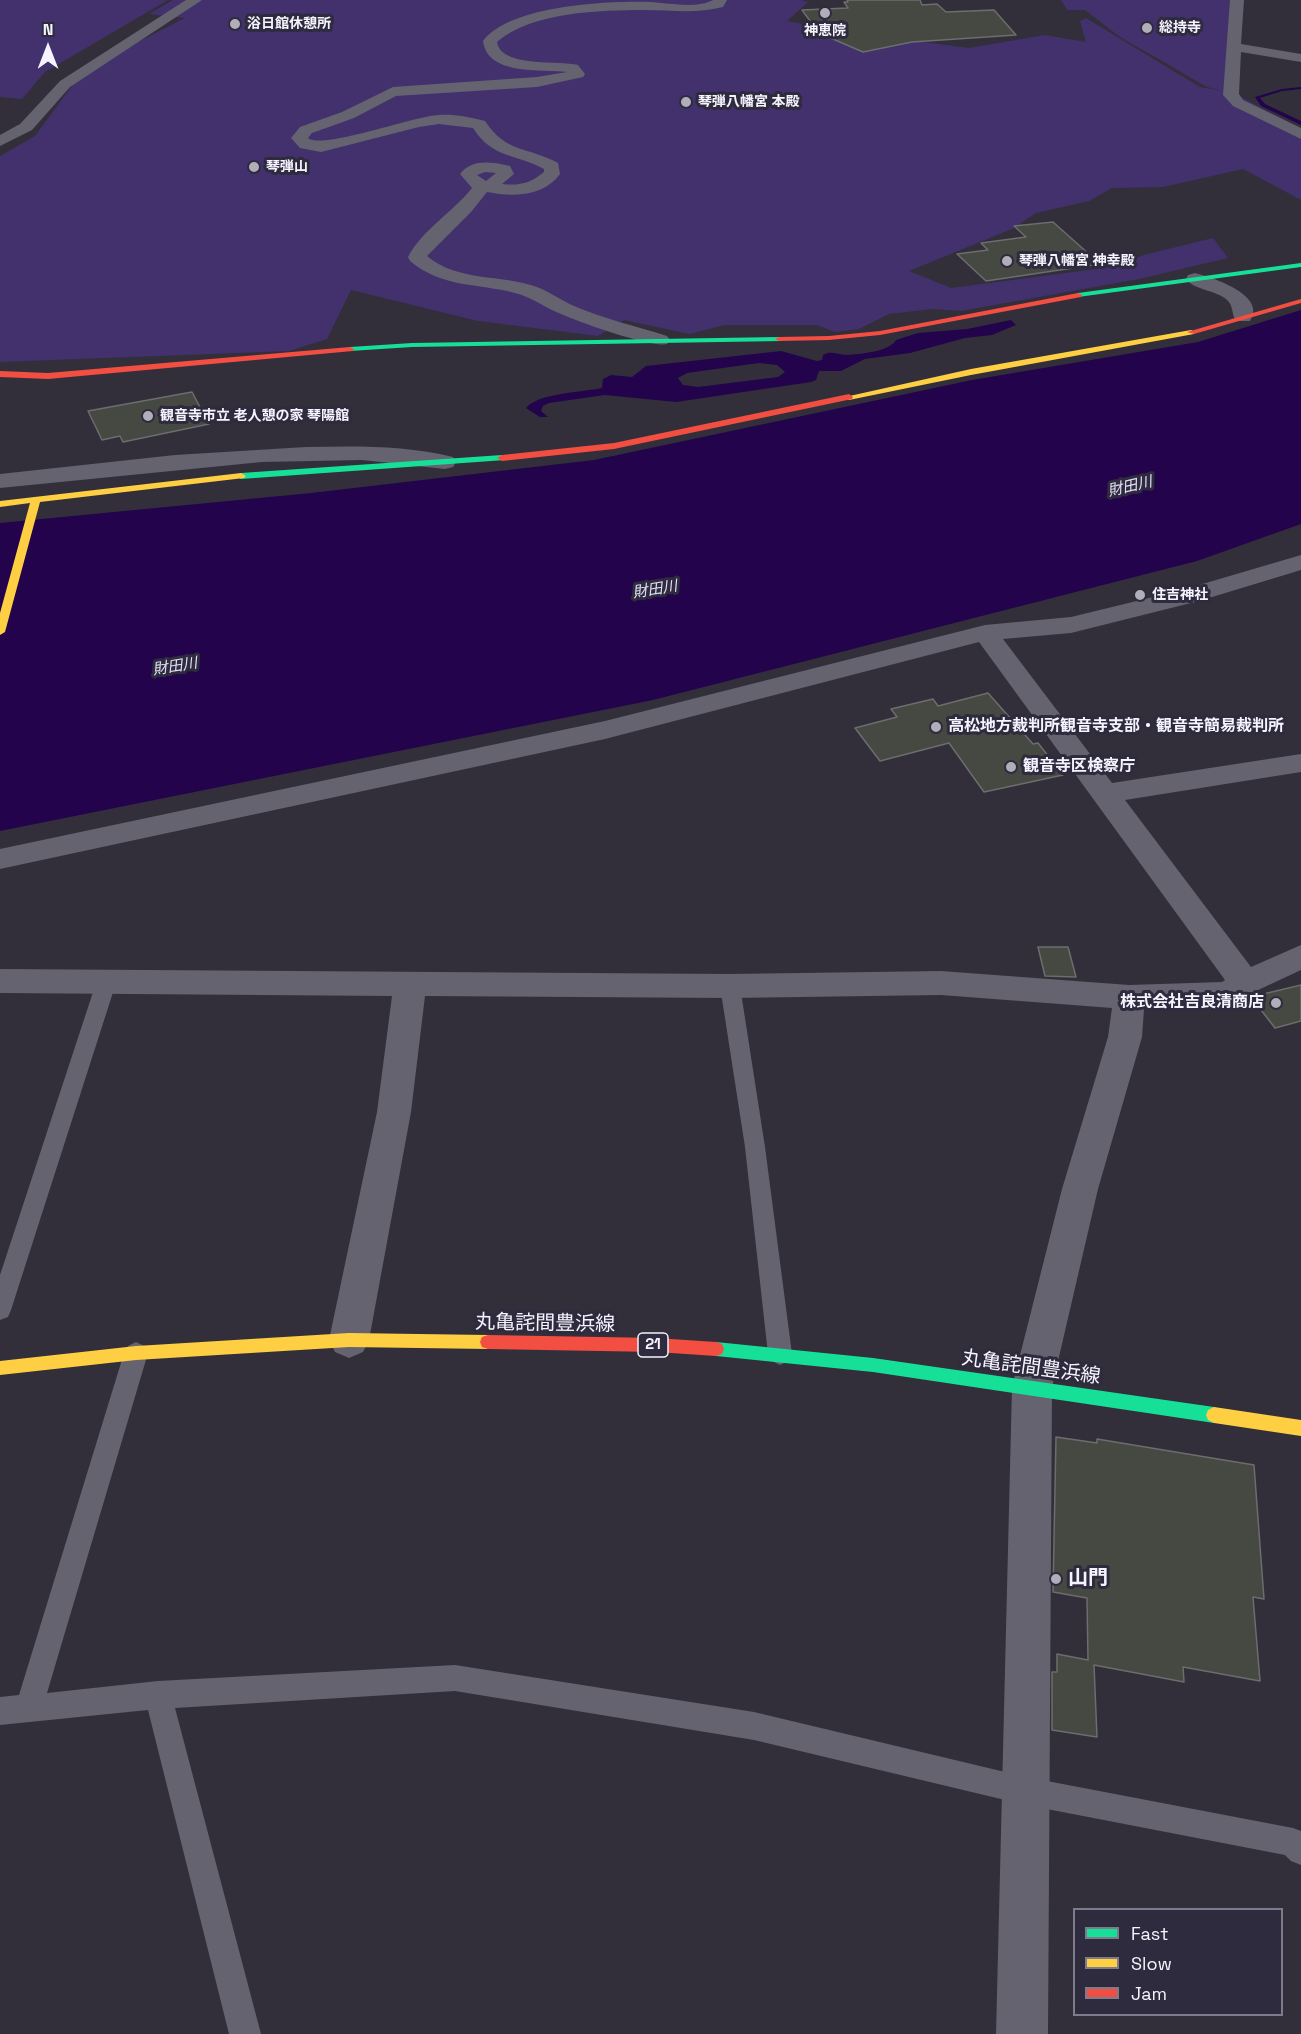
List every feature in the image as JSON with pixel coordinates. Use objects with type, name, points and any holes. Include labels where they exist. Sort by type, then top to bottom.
[{"type":"street","points":[[0,141],[26,128],[65,84],[195,0]]},
{"type":"street","points":[[660,340],[568,310],[528,291],[441,274],[425,266],[417,257],[421,249],[465,208],[487,186],[506,174],[504,170],[482,167],[473,169],[468,174],[476,184],[512,191],[541,185],[552,174],[552,167],[544,162],[506,152],[484,133],[479,124],[449,118],[412,122],[332,146],[312,147],[299,138],[306,130],[348,115],[393,92],[537,82],[578,74],[573,68],[524,65],[497,56],[490,49],[490,41],[500,31],[512,25],[541,17],[598,8],[700,7],[718,4],[720,0]]},
{"type":"street","points":[[1237,0],[1231,95],[1238,103],[1301,134]]},
{"type":"street","points":[[1235,47],[1301,58]]},
{"type":"street","points":[[0,374],[48,376],[412,345],[786,339],[880,333],[1096,292],[1301,266]]},
{"type":"street","points":[[1218,276],[1254,292],[1273,309]]},
{"type":"street","points":[[1195,279],[1213,285],[1238,299],[1244,308],[1243,317]]},
{"type":"street","points":[[0,504],[35,507],[92,491],[222,477],[518,457],[614,446],[971,372],[1193,332],[1301,301]]},
{"type":"street","points":[[0,481],[280,454],[351,453],[445,462]]},
{"type":"street","points":[[0,632],[35,507]]},
{"type":"street","points":[[0,859],[605,730],[985,633],[1071,625],[1190,596],[1301,562]]},
{"type":"street","points":[[985,633],[1245,983]]},
{"type":"street","points":[[1105,794],[1301,763]]},
{"type":"street","points":[[0,981],[410,982],[730,986],[941,983],[1129,997],[1228,994],[1245,983],[1301,957]]},
{"type":"street","points":[[349,1340],[394,1112],[410,982]]},
{"type":"street","points":[[1022,2034],[1032,1387],[1080,1189],[1125,1037],[1129,997]]},
{"type":"street","name":"丸亀詫間豊浜線","points":[[0,1368],[136,1353],[349,1340],[656,1345],[780,1354],[1032,1387],[1301,1428]]},
{"type":"lane","points":[[0,1310],[106,983]]},
{"type":"lane","points":[[730,986],[755,1147],[780,1354]]},
{"type":"lane","points":[[29,1708],[136,1353]]},
{"type":"lane","points":[[0,1711],[158,1695],[454,1678],[754,1726],[1026,1791],[1293,1842],[1301,1851]]},
{"type":"lane","points":[[158,1695],[245,2034]]},
{"type":"shaded area","points":[[0,0],[168,0],[45,72],[22,99],[0,97]]},
{"type":"shaded area","points":[[173,0],[801,0],[808,2],[787,21],[838,31],[969,48],[1045,35],[1086,42],[1080,21],[1086,18],[1200,87],[1224,91],[1207,87],[1120,37],[1085,10],[1067,10],[1061,0],[1231,0],[1232,92],[1301,129],[1301,200],[1243,169],[1163,187],[1112,188],[1089,201],[1036,213],[1012,229],[909,271],[951,288],[1111,267],[1144,255],[1213,238],[1228,258],[1139,279],[961,311],[933,309],[889,314],[859,329],[835,332],[817,325],[724,325],[690,334],[624,320],[598,336],[478,321],[351,290],[327,339],[289,351],[0,362],[0,156],[35,136],[74,83],[136,43],[185,18],[149,14]]},
{"type":"water","name":"財田川","points":[[1301,310],[1301,524],[1197,561],[653,700],[0,831],[0,523],[311,493],[594,460],[972,380],[1198,342]]},
{"type":"water","points":[[1011,320],[1016,325],[992,335],[965,338],[910,353],[865,359],[841,371],[819,371],[816,380],[811,382],[676,402],[605,395],[549,403],[543,406],[541,411],[548,417],[540,417],[526,408],[550,396],[602,388],[603,379],[611,375],[632,377],[646,366],[781,351],[817,361],[822,360],[823,355],[827,353],[846,355],[881,350],[896,340],[918,333],[967,329]],"holes":[[[759,363],[777,365],[785,372],[778,377],[698,387],[683,385],[678,378],[687,373]]]},
{"type":"building","points":[[847,0],[920,0],[922,5],[937,4],[946,12],[994,10],[1016,35],[912,42],[863,52],[819,33],[802,10],[848,8],[844,2],[848,2]]},
{"type":"building","points":[[1053,222],[1100,264],[986,281],[957,254],[988,250],[981,243],[1026,237],[1014,226]]},
{"type":"building","name":"観音寺市立 老人憩の家 琴陽館","points":[[192,392],[209,424],[123,442],[120,436],[102,440],[88,411]]},
{"type":"building","points":[[988,693],[1033,744],[1038,743],[1063,775],[984,792],[949,743],[880,761],[855,728],[897,717],[891,709],[933,699],[938,706]]},
{"type":"building","points":[[1038,947],[1068,947],[1076,977],[1045,976]]},
{"type":"building","name":"株式会社吉良清商店","points":[[1301,985],[1301,1021],[1275,1028],[1251,997]]},
{"type":"building","points":[[1056,1437],[1097,1443],[1097,1439],[1254,1465],[1264,1599],[1253,1597],[1260,1681],[1183,1667],[1184,1682],[1094,1665],[1097,1737],[1052,1730],[1052,1672],[1057,1672],[1057,1654],[1088,1660],[1087,1598],[1053,1592]]},
{"type":"waterway","points":[[1301,88],[1282,90],[1257,97],[1263,105],[1301,123]]},
{"type":"traffic: fast","points":[[1078,295],[1301,265]]},
{"type":"traffic: fast","points":[[350,349],[412,345],[779,339]]},
{"type":"traffic: fast","points":[[241,476],[502,458]]},
{"type":"traffic: fast","points":[[716,1349],[873,1365],[1214,1415]]},
{"type":"traffic: slow","points":[[849,397],[1191,332]]},
{"type":"traffic: slow","points":[[0,504],[241,476]]},
{"type":"traffic: slow","points":[[0,632],[36,500]]},
{"type":"traffic: slow","points":[[0,1368],[136,1353],[349,1340],[488,1342]]},
{"type":"traffic: slow","points":[[1214,1415],[1301,1428]]},
{"type":"traffic: jam","points":[[779,339],[829,338],[880,333],[1078,295]]},
{"type":"traffic: jam","points":[[1191,332],[1301,301]]},
{"type":"traffic: jam","points":[[0,374],[48,376],[350,349]]},
{"type":"traffic: jam","points":[[502,458],[614,446],[849,397]]},
{"type":"traffic: jam","points":[[488,1342],[656,1345],[716,1349]]},
{"type":"place","name":"神恵院","points":[[825,13]]},
{"type":"place","name":"浴日館休憩所","points":[[235,24]]},
{"type":"place","name":"総持寺","points":[[1147,28]]},
{"type":"place","name":"琴弾八幡宮 本殿","points":[[686,102]]},
{"type":"place","name":"琴弾山","points":[[254,167]]},
{"type":"place","name":"琴弾八幡宮 神幸殿","points":[[1007,261]]},
{"type":"place","name":"観音寺市立 老人憩の家 琴陽館","points":[[148,416]]},
{"type":"place","name":"住吉神社","points":[[1140,595]]},
{"type":"place","name":"高松地方裁判所観音寺支部・観音寺簡易裁判所","points":[[936,727]]},
{"type":"place","name":"観音寺区検察庁","points":[[1011,767]]},
{"type":"place","name":"株式会社吉良清商店","points":[[1276,1003]]},
{"type":"place","name":"山門","points":[[1056,1579]]}]
